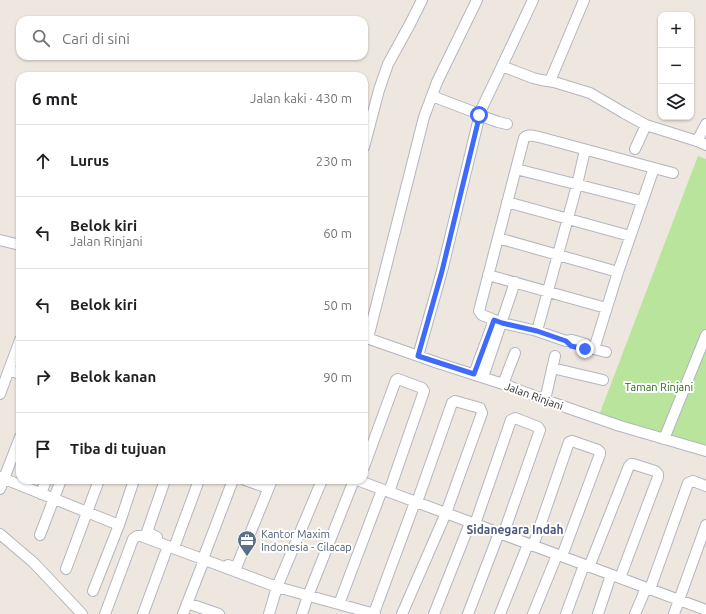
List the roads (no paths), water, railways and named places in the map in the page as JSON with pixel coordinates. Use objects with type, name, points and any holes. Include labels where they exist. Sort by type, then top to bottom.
[{"type":"street","points":[[368,132],[379,90],[388,64],[422,0]]},
{"type":"street","points":[[368,329],[424,117],[437,82],[477,0]]},
{"type":"street","points":[[418,356],[442,271],[479,114],[532,0]]},
{"type":"street","points":[[550,81],[584,0]]},
{"type":"street","points":[[502,66],[532,78],[550,81],[590,93],[646,125],[702,143],[706,124]]},
{"type":"street","points":[[432,96],[506,124]]},
{"type":"street","points":[[635,149],[646,125]]},
{"type":"street","points":[[606,352],[592,349],[586,344],[572,340],[566,341],[537,331],[498,321],[482,315],[479,311],[524,138],[526,136],[539,137],[673,173]]},
{"type":"street","points":[[537,331],[568,219],[585,150]]},
{"type":"street","points":[[592,349],[654,168]]},
{"type":"street","points":[[516,169],[642,201]]},
{"type":"street","points":[[507,202],[630,236]]},
{"type":"street","points":[[498,238],[618,272]]},
{"type":"street","points":[[0,240],[16,244]]},
{"type":"street","points":[[488,275],[606,308]]},
{"type":"street","points":[[479,376],[498,321],[515,282]]},
{"type":"street","points":[[664,439],[706,335]]},
{"type":"street","name":"Jalan Rinjani","points":[[368,338],[620,426],[706,451]]},
{"type":"street","points":[[0,394],[16,351]]},
{"type":"street","points":[[503,384],[515,353]]},
{"type":"street","points":[[545,400],[556,356]]},
{"type":"street","points":[[552,368],[603,380]]},
{"type":"street","points":[[9,370],[16,373]]},
{"type":"street","points":[[339,604],[386,491],[424,391],[422,388],[398,379],[396,380],[368,456]]},
{"type":"street","points":[[164,484],[147,532],[172,545],[277,587],[375,614],[452,403],[455,400],[479,408],[482,410],[482,413],[446,513],[402,614]]},
{"type":"street","points":[[434,614],[473,523],[511,420],[515,418],[538,427],[540,430],[501,534],[468,614]]},
{"type":"street","points":[[500,614],[531,545],[569,442],[572,440],[598,450],[600,454],[534,614]]},
{"type":"street","points":[[0,489],[2,478],[16,446]]},
{"type":"street","points":[[566,614],[629,466],[633,464],[655,471],[658,474],[658,477],[616,576],[598,614]]},
{"type":"street","points":[[2,478],[16,484]]},
{"type":"street","points":[[635,614],[648,589],[688,483],[692,481],[706,486]]},
{"type":"street","points":[[17,484],[119,525]]},
{"type":"street","points":[[41,494],[45,484]]},
{"type":"street","points":[[40,535],[60,484]]},
{"type":"street","points":[[66,569],[98,484]]},
{"type":"street","points":[[93,592],[119,525],[133,484]]},
{"type":"street","points":[[144,614],[197,484]]},
{"type":"street","points":[[183,614],[232,484]]},
{"type":"street","points":[[204,558],[236,568],[270,484]]},
{"type":"street","points":[[269,614],[277,587],[320,484]]},
{"type":"street","points":[[302,614],[308,596],[355,484]]},
{"type":"street","points":[[368,484],[706,610]]},
{"type":"street","points":[[674,614],[706,526]]},
{"type":"street","points":[[0,534],[34,563],[82,614]]},
{"type":"street","points":[[105,614],[133,539],[137,536],[141,536],[172,545]]},
{"type":"street","points":[[187,603],[219,614]]},
{"type":"place","name":"Kantor Maxim Indonesia - Cilacap","points":[[247,557]]},
{"type":"district","name":"Sidanegara Indah","points":[[515,529]]},
{"type":"park label","name":"Taman Rinjani","points":[[659,387]]}]
